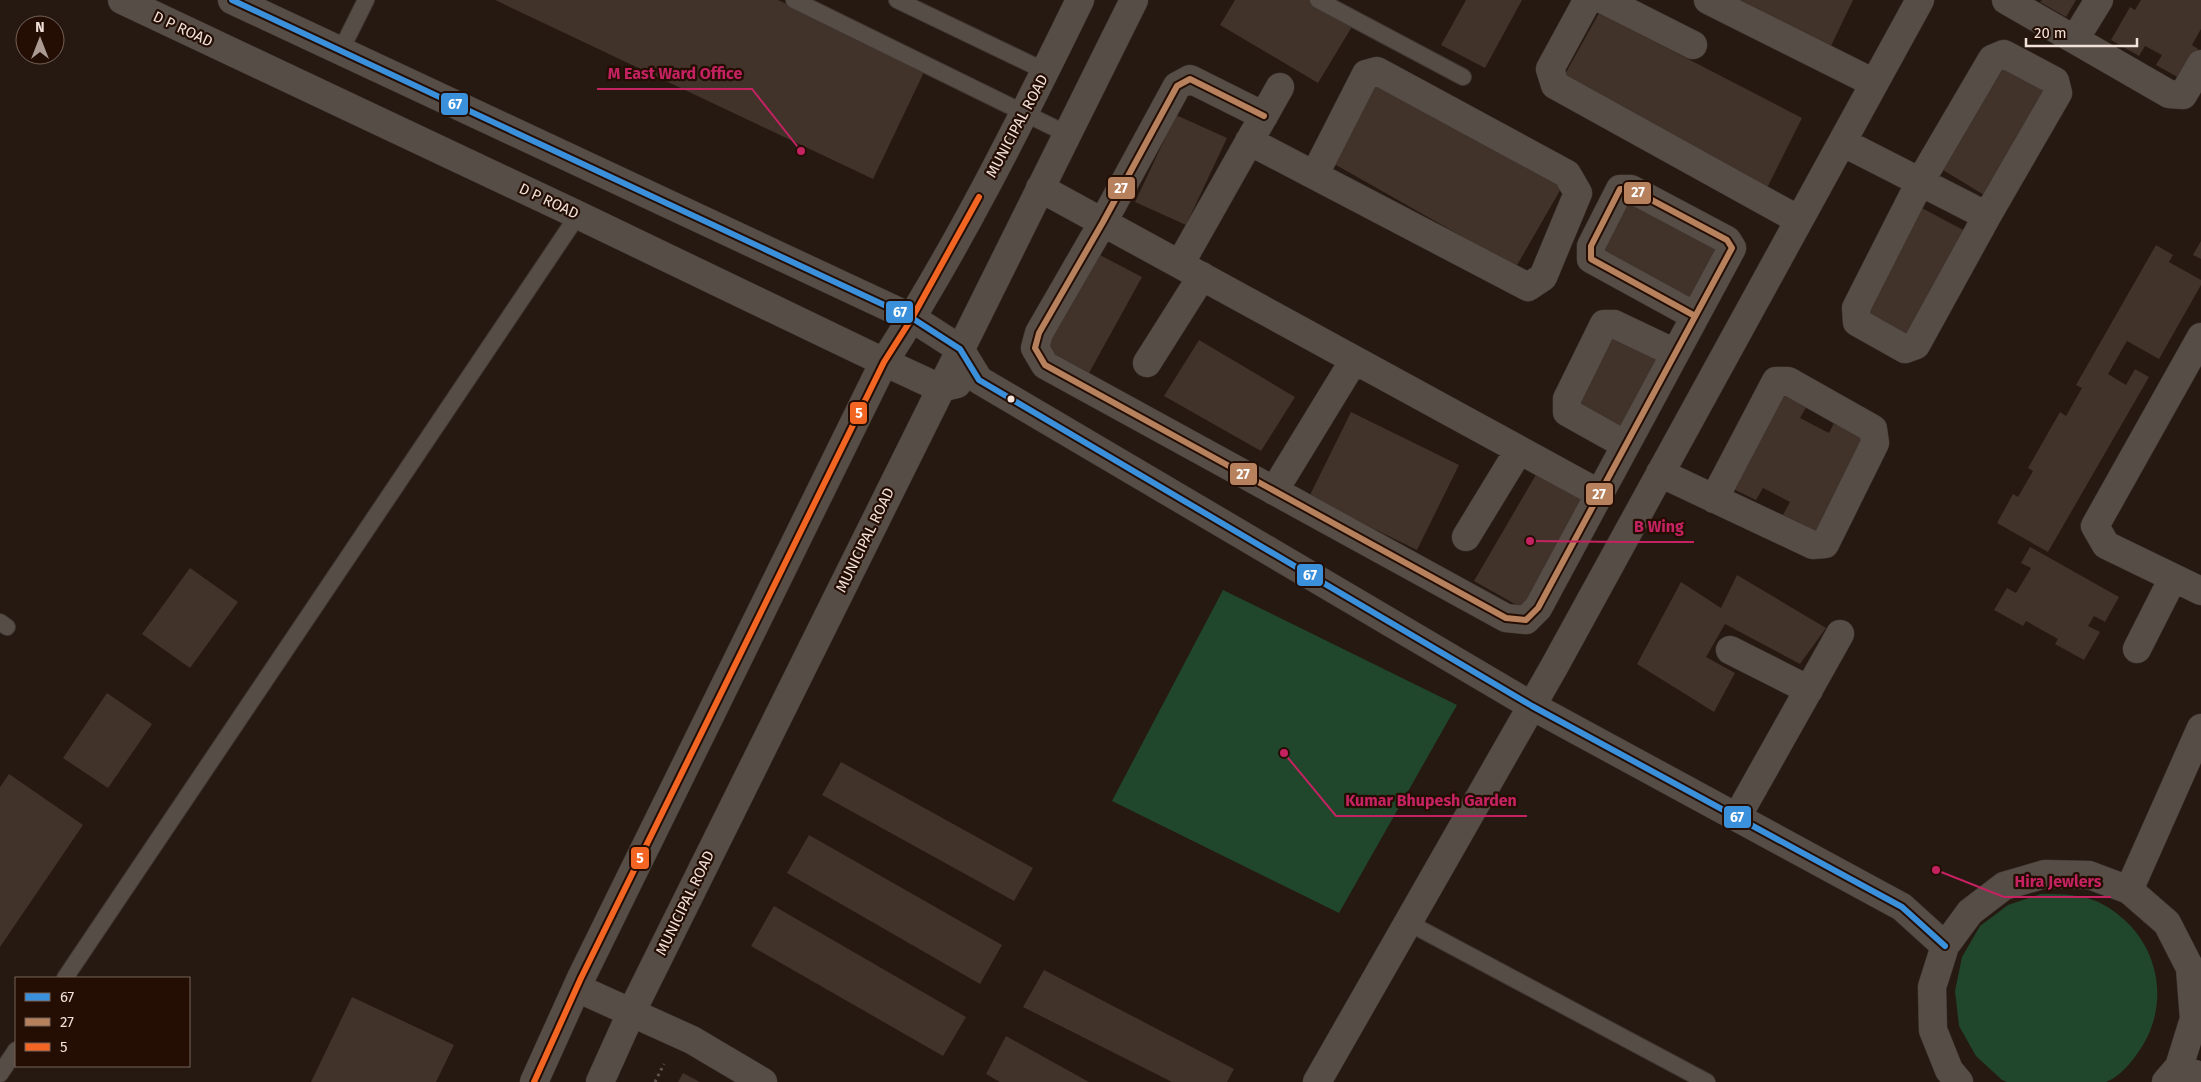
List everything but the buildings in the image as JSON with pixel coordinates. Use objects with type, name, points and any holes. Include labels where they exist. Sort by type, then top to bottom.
[{"type":"street","points":[[232,0],[912,318],[960,349],[979,380],[1532,706],[1902,907],[1945,946]]},
{"type":"street","name":"MUNICIPAL ROAD","points":[[534,1082],[577,988],[884,362],[912,318],[1025,113],[1080,0]]},
{"type":"street","name":"MUNICIPAL ROAD","points":[[600,1082],[632,1012],[1134,0]]},
{"type":"street","points":[[1592,0],[1587,1],[1550,69],[1555,85],[1799,220]]},
{"type":"street","points":[[1604,0],[1693,45]]},
{"type":"street","points":[[1708,0],[1874,83]]},
{"type":"street","points":[[1317,1082],[1532,706],[1920,0]]},
{"type":"street","points":[[2006,0],[2169,94],[2183,95],[2201,64]]},
{"type":"street","points":[[2075,39],[2099,0]]},
{"type":"street","name":"D P ROAD","points":[[126,1],[940,388]]},
{"type":"street","points":[[2004,54],[2055,81],[2058,93],[1987,216],[1916,344],[1905,350],[1857,322],[1856,308],[1920,182],[1992,59],[2004,54]]},
{"type":"street","points":[[1250,140],[1314,174],[1528,287],[1543,277],[1578,193],[1567,174],[1377,72],[1366,74],[1314,174]]},
{"type":"street","points":[[1264,116],[1190,79],[1177,86],[1103,222],[1039,333],[1035,348],[1046,366],[1506,618],[1526,620],[1538,608],[1732,248],[1727,240],[1640,193],[1631,189],[1620,189],[1591,246],[1591,259],[1695,316]]},
{"type":"street","points":[[1147,363],[1250,140],[1280,87]]},
{"type":"street","points":[[1842,142],[1987,216]]},
{"type":"street","points":[[1040,188],[1600,494]]},
{"type":"street","points":[[1626,445],[1567,412],[1567,399],[1604,324],[1614,324],[1675,352]]},
{"type":"street","points":[[2201,337],[2095,526],[2106,546],[2201,591]]},
{"type":"street","points":[[1274,491],[1354,360]]},
{"type":"street","points":[[940,388],[979,380]]},
{"type":"street","points":[[1660,473],[1714,499],[1813,545],[1825,544],[1876,442],[1872,429],[1788,381],[1776,381],[1714,499]]},
{"type":"street","points":[[1466,538],[1519,450]]},
{"type":"street","points":[[2138,649],[2173,578]]},
{"type":"street","points":[[1736,817],[1840,634]]},
{"type":"street","points":[[1730,650],[1809,690]]},
{"type":"street","points":[[2129,890],[2201,728]]},
{"type":"street","points":[[1959,1082],[1949,1070],[1934,1030],[1932,987],[1945,946],[1970,912],[2004,886],[2045,874],[2089,875],[2129,890],[2167,923],[2190,968],[2194,1019],[2182,1076]]},
{"type":"street","points":[[577,988],[692,1040],[763,1082]]},
{"type":"lane","points":[[340,52],[366,0]]},
{"type":"lane","points":[[794,0],[1067,134]]},
{"type":"lane","points":[[897,0],[1046,72]]},
{"type":"lane","points":[[1318,0],[1463,77]]},
{"type":"lane","points":[[66,977],[578,215]]},
{"type":"lane","points":[[1409,923],[1707,1082]]},
{"type":"lane","points":[[0,1074],[15,1052]]},
{"type":"green space","points":[[1223,590],[1457,705],[1339,913],[1112,801]]},
{"type":"green space","points":[[2041,894],[2082,897],[2097,901],[2123,918],[2138,934],[2155,972],[2157,993],[2155,1014],[2148,1035],[2137,1054],[2127,1066],[2119,1074],[2106,1082],[2007,1082],[2002,1080],[1976,1056],[1959,1026],[1955,991],[1962,957],[1980,926],[2008,905]]},
{"type":"transit line","name":"67","points":[[232,0],[912,318],[960,349],[979,380],[1532,706],[1902,907],[1945,946]]},
{"type":"transit line","name":"27","points":[[1264,116],[1190,79],[1177,86],[1103,222],[1039,333],[1035,348],[1045,365],[1506,618],[1526,620],[1538,608],[1732,248],[1727,240],[1631,189],[1620,189],[1591,246],[1591,259],[1695,316]]},
{"type":"transit line","name":"5","points":[[534,1082],[581,978],[884,362],[912,318],[979,197]]},
{"type":"place","name":"M East Ward Office","points":[[801,151]]},
{"type":"place","name":"B Wing","points":[[1530,541]]},
{"type":"place","name":"Kumar Bhupesh Garden","points":[[1284,753]]},
{"type":"place","name":"Hira Jewlers","points":[[1936,870]]}]
